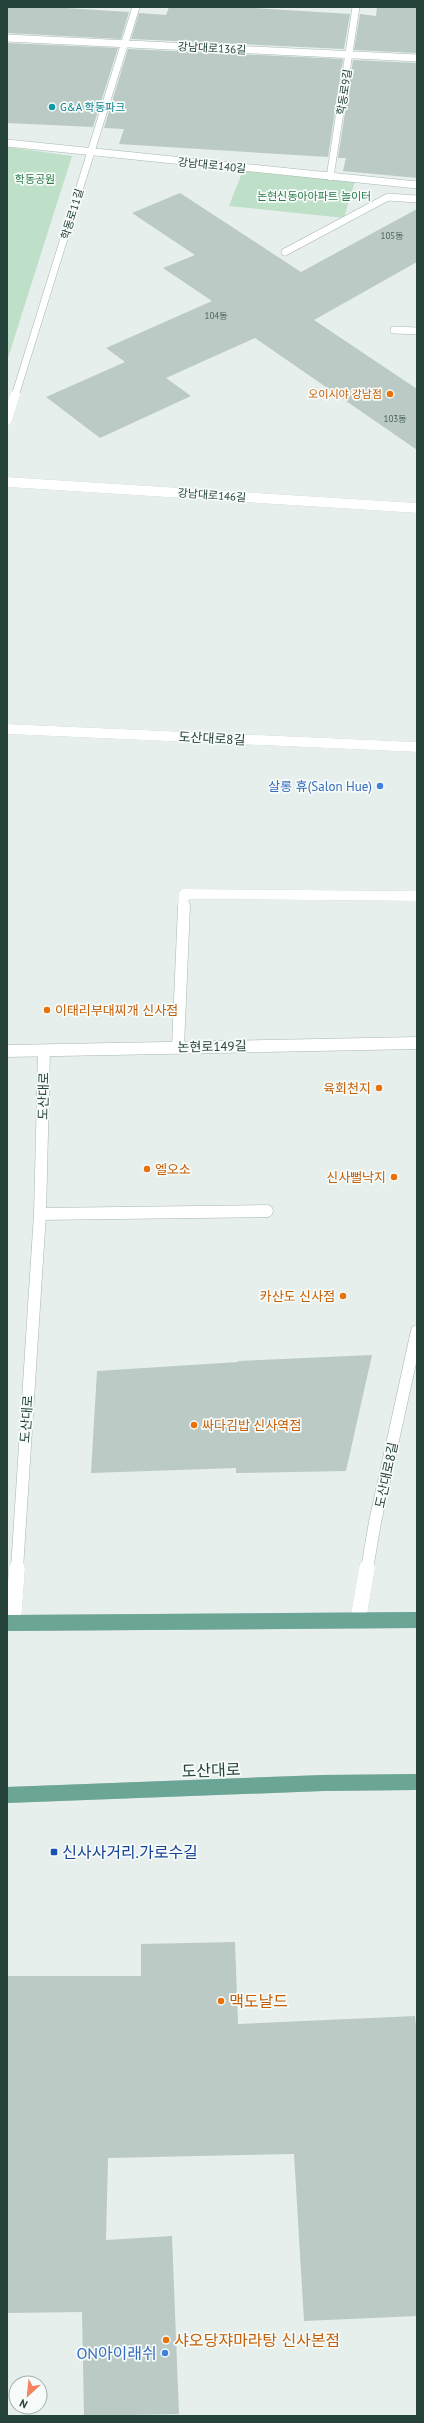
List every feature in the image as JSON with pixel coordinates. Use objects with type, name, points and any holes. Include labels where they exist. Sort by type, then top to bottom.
[{"type":"main road","name":"도산대로","points":[[10,1623],[417,1620]]},
{"type":"main road","name":"도산대로","points":[[7,1795],[323,1783],[417,1782]]},
{"type":"street","name":"학동로11길","points":[[7,420],[126,44],[136,7]]},
{"type":"street","name":"학동로9길","points":[[330,177],[350,55],[356,7]]},
{"type":"street","name":"강남대로136길","points":[[7,38],[417,58]]},
{"type":"street","name":"강남대로140길","points":[[7,143],[91,153],[417,185]]},
{"type":"street","points":[[285,252],[388,197],[417,199]]},
{"type":"street","points":[[394,330],[417,331]]},
{"type":"street","name":"강남대로146길","points":[[7,482],[417,508]]},
{"type":"street","name":"도산대로8길","points":[[7,729],[417,747]]},
{"type":"street","points":[[178,1047],[184,894],[417,896]]},
{"type":"street","name":"논현로149길","points":[[7,1051],[417,1043]]},
{"type":"street","name":"도산대로","points":[[10,1623],[40,1214],[44,1051]]},
{"type":"street","points":[[40,1214],[267,1211]]},
{"type":"street","name":"도산대로8길","points":[[358,1620],[375,1522],[417,1331]]},
{"type":"green space","name":"학동공원","points":[[7,147],[72,156],[7,361]]},
{"type":"green space","name":"논현신동아아파트 놀이터","points":[[243,170],[355,181],[344,218],[229,206]]},
{"type":"building","points":[[7,7],[50,7],[129,12],[121,39],[7,33]]},
{"type":"building","points":[[169,7],[240,7],[350,14],[344,49],[131,39],[139,13],[166,15]]},
{"type":"building","points":[[377,7],[417,7],[417,53],[354,50],[360,14],[376,16]]},
{"type":"building","points":[[7,43],[118,48],[93,127],[7,123]]},
{"type":"building","points":[[128,49],[343,59],[328,157],[119,144],[124,129],[104,128]]},
{"type":"building","points":[[353,60],[417,63],[417,178],[343,171],[346,158],[338,158]]},
{"type":"building","points":[[180,193],[301,272],[417,209],[417,262],[314,320],[417,389],[417,450],[255,338],[166,378],[191,396],[100,438],[46,397],[125,362],[106,348],[212,301],[163,268],[195,255],[132,213]]},
{"type":"building","points":[[372,1355],[346,1471],[236,1473],[236,1468],[91,1473],[97,1371],[238,1361]]},
{"type":"building","points":[[235,1942],[238,2024],[415,2016],[417,2037],[417,2316],[304,2321],[294,2154],[108,2158],[106,2240],[172,2236],[179,2414],[84,2416],[82,2312],[7,2313],[7,1976],[141,1976],[141,1944]]},
{"type":"place","name":"G&A 학동파크","points":[[52,107]]},
{"type":"place","name":"오이시야 강남점","points":[[390,394]]},
{"type":"place","name":"살롱 휴(Salon Hue)","points":[[380,786]]},
{"type":"place","name":"이태리부대찌개 신사점","points":[[47,1010]]},
{"type":"place","name":"육회천지","points":[[379,1088]]},
{"type":"place","name":"엘오소","points":[[147,1169]]},
{"type":"place","name":"신사뻘낙지","points":[[394,1177]]},
{"type":"place","name":"카산도 신사점","points":[[343,1296]]},
{"type":"place","name":"싸다김밥 신사역점","points":[[194,1425]]},
{"type":"place","name":"신사사거리.가로수길","points":[[54,1852]]},
{"type":"place","name":"맥도날드","points":[[221,2001]]},
{"type":"place","name":"샤오당쟈마라탕 신사본점","points":[[166,2340]]},
{"type":"place","name":"ON아이래쉬","points":[[165,2353]]}]
